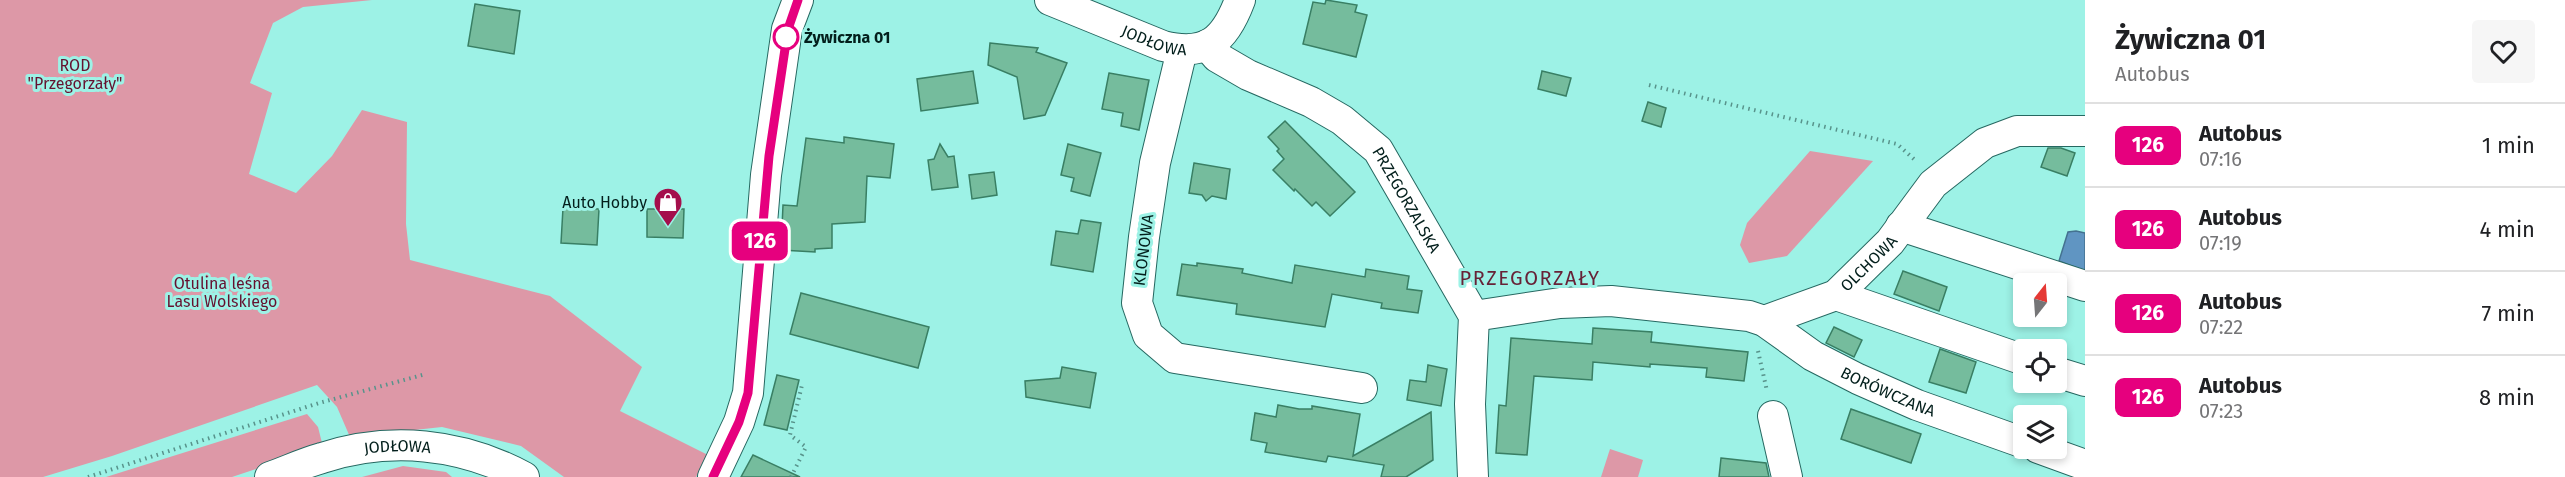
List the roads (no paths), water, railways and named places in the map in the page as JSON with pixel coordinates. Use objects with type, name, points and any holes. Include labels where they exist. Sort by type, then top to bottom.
[{"type":"street","points":[[713,477],[739,422],[748,393],[769,154],[788,29],[798,0]]},
{"type":"street","name":"JODŁOWA","points":[[1050,0],[1163,45],[1195,48],[1218,39],[1227,30],[1240,0]]},
{"type":"street","name":"PRZEGORZALSKA","points":[[1195,48],[1217,57],[1248,75],[1311,102],[1342,120],[1378,150],[1474,316]]},
{"type":"street","name":"KLONOWA","points":[[1195,48],[1155,163],[1137,303],[1148,335],[1175,358],[1362,388]]},
{"type":"street","name":"OLCHOWA","points":[[1764,321],[1836,295],[1890,242],[1933,184],[1985,142],[2017,131],[2085,131]]},
{"type":"street","points":[[1901,226],[2085,286]]},
{"type":"street","points":[[1836,295],[2013,356]]},
{"type":"street","points":[[1473,477],[1470,404],[1474,316],[1560,303],[1611,301],[1749,316],[1764,321]]},
{"type":"street","name":"BORÓWCZANA","points":[[1764,321],[1813,356],[1858,380],[1917,405],[2013,439]]},
{"type":"street","points":[[2067,375],[2085,381]]},
{"type":"street","points":[[1773,416],[1786,477]]},
{"type":"street","name":"JODŁOWA","points":[[270,477],[346,452],[392,445],[413,445],[433,446],[471,455],[524,477]]},
{"type":"street","points":[[2067,458],[2085,465]]},
{"type":"water","points":[[2068,232],[2085,233],[2085,271],[2059,261]]},
{"type":"place","name":"Żywiczna 01","points":[[786,37]]},
{"type":"place","name":"Auto Hobby","points":[[668,228]]},
{"type":"district","name":"PRZEGORZAŁY","points":[[1530,278]]},
{"type":"park label","name":"ROD \"Przegorzały\"","points":[[75,74]]},
{"type":"park label","name":"Otulina leśna Lasu Wolskiego","points":[[222,292]]}]
